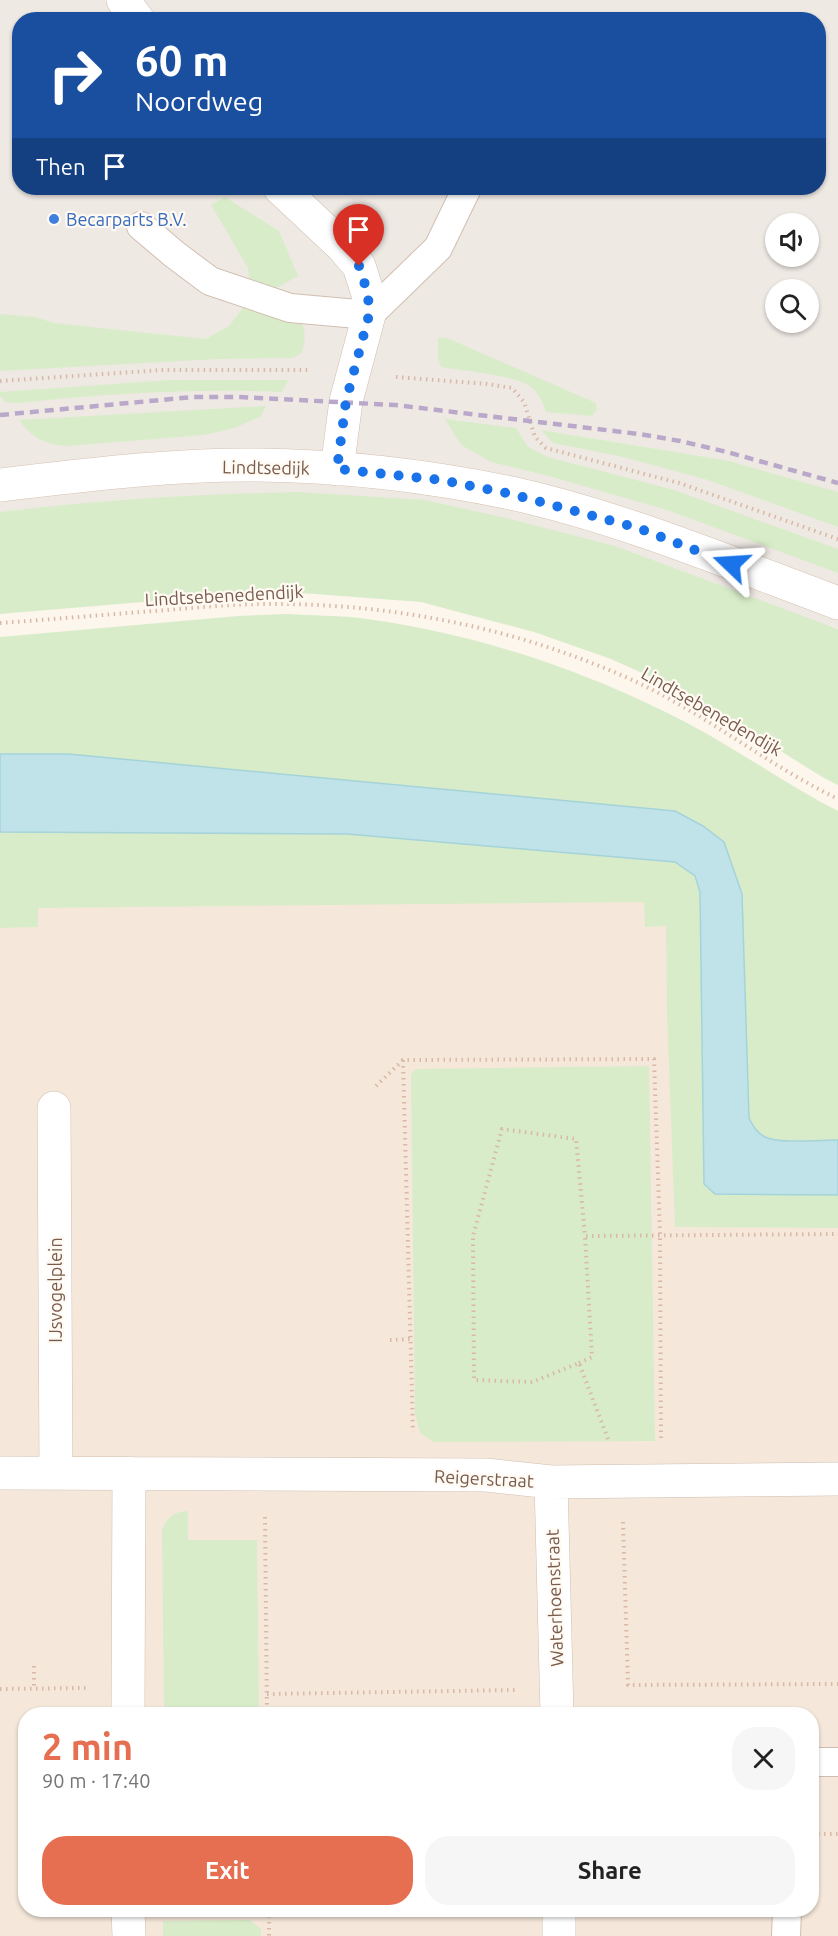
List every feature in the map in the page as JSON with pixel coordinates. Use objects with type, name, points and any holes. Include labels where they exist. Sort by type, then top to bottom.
[{"type":"street","points":[[287,195],[343,247],[359,266],[368,294],[369,315],[346,401],[337,469]]},
{"type":"street","name":"Lindtsedijk","points":[[0,485],[111,472],[259,465],[337,469],[441,480],[511,494],[638,528],[838,603]]},
{"type":"street","name":"IJsvogelplein","points":[[54,1108],[56,1473]]},
{"type":"street","points":[[0,1473],[129,1473],[128,1701]]},
{"type":"street","name":"Reigerstraat","points":[[129,1473],[486,1475],[551,1482],[838,1479]]},
{"type":"street","name":"Waterhoenstraat","points":[[551,1482],[556,1702]]},
{"type":"street","points":[[128,1917],[129,1936]]},
{"type":"street","points":[[559,1917],[559,1936]]},
{"type":"lane","points":[[141,226],[210,281],[290,308],[369,315],[438,248],[464,195]]},
{"type":"lane","points":[[819,1762],[838,1762]]},
{"type":"lane","points":[[786,1936],[787,1917]]},
{"type":"path","points":[[0,381],[162,370],[293,369],[487,384],[512,388],[524,402],[535,437],[546,448],[680,483],[838,539]]},
{"type":"path","name":"Lindtsebenedendijk","points":[[0,623],[265,603],[375,609],[439,619],[551,648],[629,678],[838,799]]},
{"type":"path","points":[[376,1086],[403,1060],[654,1059],[660,1234],[661,1448]]},
{"type":"path","points":[[403,1060],[412,1431],[417,1438]]},
{"type":"path","points":[[502,1129],[576,1139],[585,1236],[592,1357],[579,1363],[532,1382],[474,1380],[473,1236],[502,1129]]},
{"type":"path","points":[[585,1236],[838,1234]]},
{"type":"path","points":[[390,1340],[410,1339]]},
{"type":"path","points":[[579,1363],[609,1441]]},
{"type":"path","points":[[266,1473],[267,1707]]},
{"type":"path","points":[[623,1519],[628,1685],[838,1684]]},
{"type":"path","points":[[34,1666],[34,1688]]},
{"type":"path","points":[[0,1689],[34,1688],[128,1701]]},
{"type":"path","points":[[267,1694],[556,1702]]},
{"type":"path","points":[[819,1834],[838,1834]]},
{"type":"path","points":[[268,1917],[269,1936]]},
{"type":"shaded area","points":[[0,0],[838,0],[838,628],[431,513],[0,545]]},
{"type":"shaded area","points":[[0,720],[838,821],[838,1936],[0,1936]]},
{"type":"green space","points":[[225,197],[279,231],[298,276],[276,288],[249,279],[248,268],[211,205]]},
{"type":"green space","points":[[245,305],[299,320],[304,331],[302,353],[293,358],[218,359],[0,371],[0,314],[35,317],[54,323],[206,339],[229,326]]},
{"type":"green space","points":[[438,338],[447,338],[596,403],[597,410],[592,416],[546,412],[537,393],[521,382],[441,367],[438,357]]},
{"type":"green space","points":[[170,380],[288,380],[282,392],[149,393],[17,403],[5,402],[0,396],[0,392]]},
{"type":"green space","points":[[266,406],[261,416],[235,428],[204,435],[68,446],[40,439],[29,432],[19,420]]},
{"type":"green space","points":[[445,419],[516,428],[528,447],[548,457],[674,490],[838,549],[838,573],[667,510],[491,462],[461,445]]},
{"type":"green space","points":[[541,430],[729,461],[838,492],[838,527],[708,480],[623,457],[553,443]]},
{"type":"green space","points":[[299,492],[425,500],[506,518],[615,546],[838,629],[838,785],[687,693],[611,659],[534,632],[421,602],[275,591],[0,614],[0,512],[149,498]]},
{"type":"green space","points":[[288,614],[351,617],[403,625],[445,633],[529,656],[610,687],[689,724],[838,811],[838,1140],[771,1139],[759,1133],[749,1118],[742,894],[675,811],[68,754],[0,754],[0,637],[238,616]]},
{"type":"green space","points":[[0,832],[347,834],[675,862],[692,873],[700,892],[703,1077],[716,1194],[838,1195],[838,1228],[675,1227],[666,926],[645,927],[644,902],[38,908],[38,927],[0,928]]},
{"type":"green space","points":[[649,1066],[655,1441],[434,1442],[420,1433],[415,1414],[411,1074],[416,1069]]},
{"type":"green space","points":[[188,1511],[188,1540],[257,1540],[259,1707],[164,1707],[162,1529],[172,1516]]},
{"type":"green space","points":[[250,1920],[261,1929],[261,1936],[163,1936],[163,1921]]},
{"type":"water","points":[[0,754],[68,754],[675,811],[703,826],[724,842],[742,894],[749,1118],[760,1133],[771,1139],[838,1140],[838,1195],[715,1194],[704,1184],[700,892],[695,876],[675,862],[347,834],[0,832]]},
{"type":"railway","points":[[0,415],[193,397],[395,405],[639,434],[680,441],[838,483]]},
{"type":"place","name":"Becarparts B.V.","points":[[54,219]]},
{"type":"route","points":[[359,266],[368,294],[369,315],[346,401],[337,469],[441,480],[511,494],[638,528],[731,564]]}]
